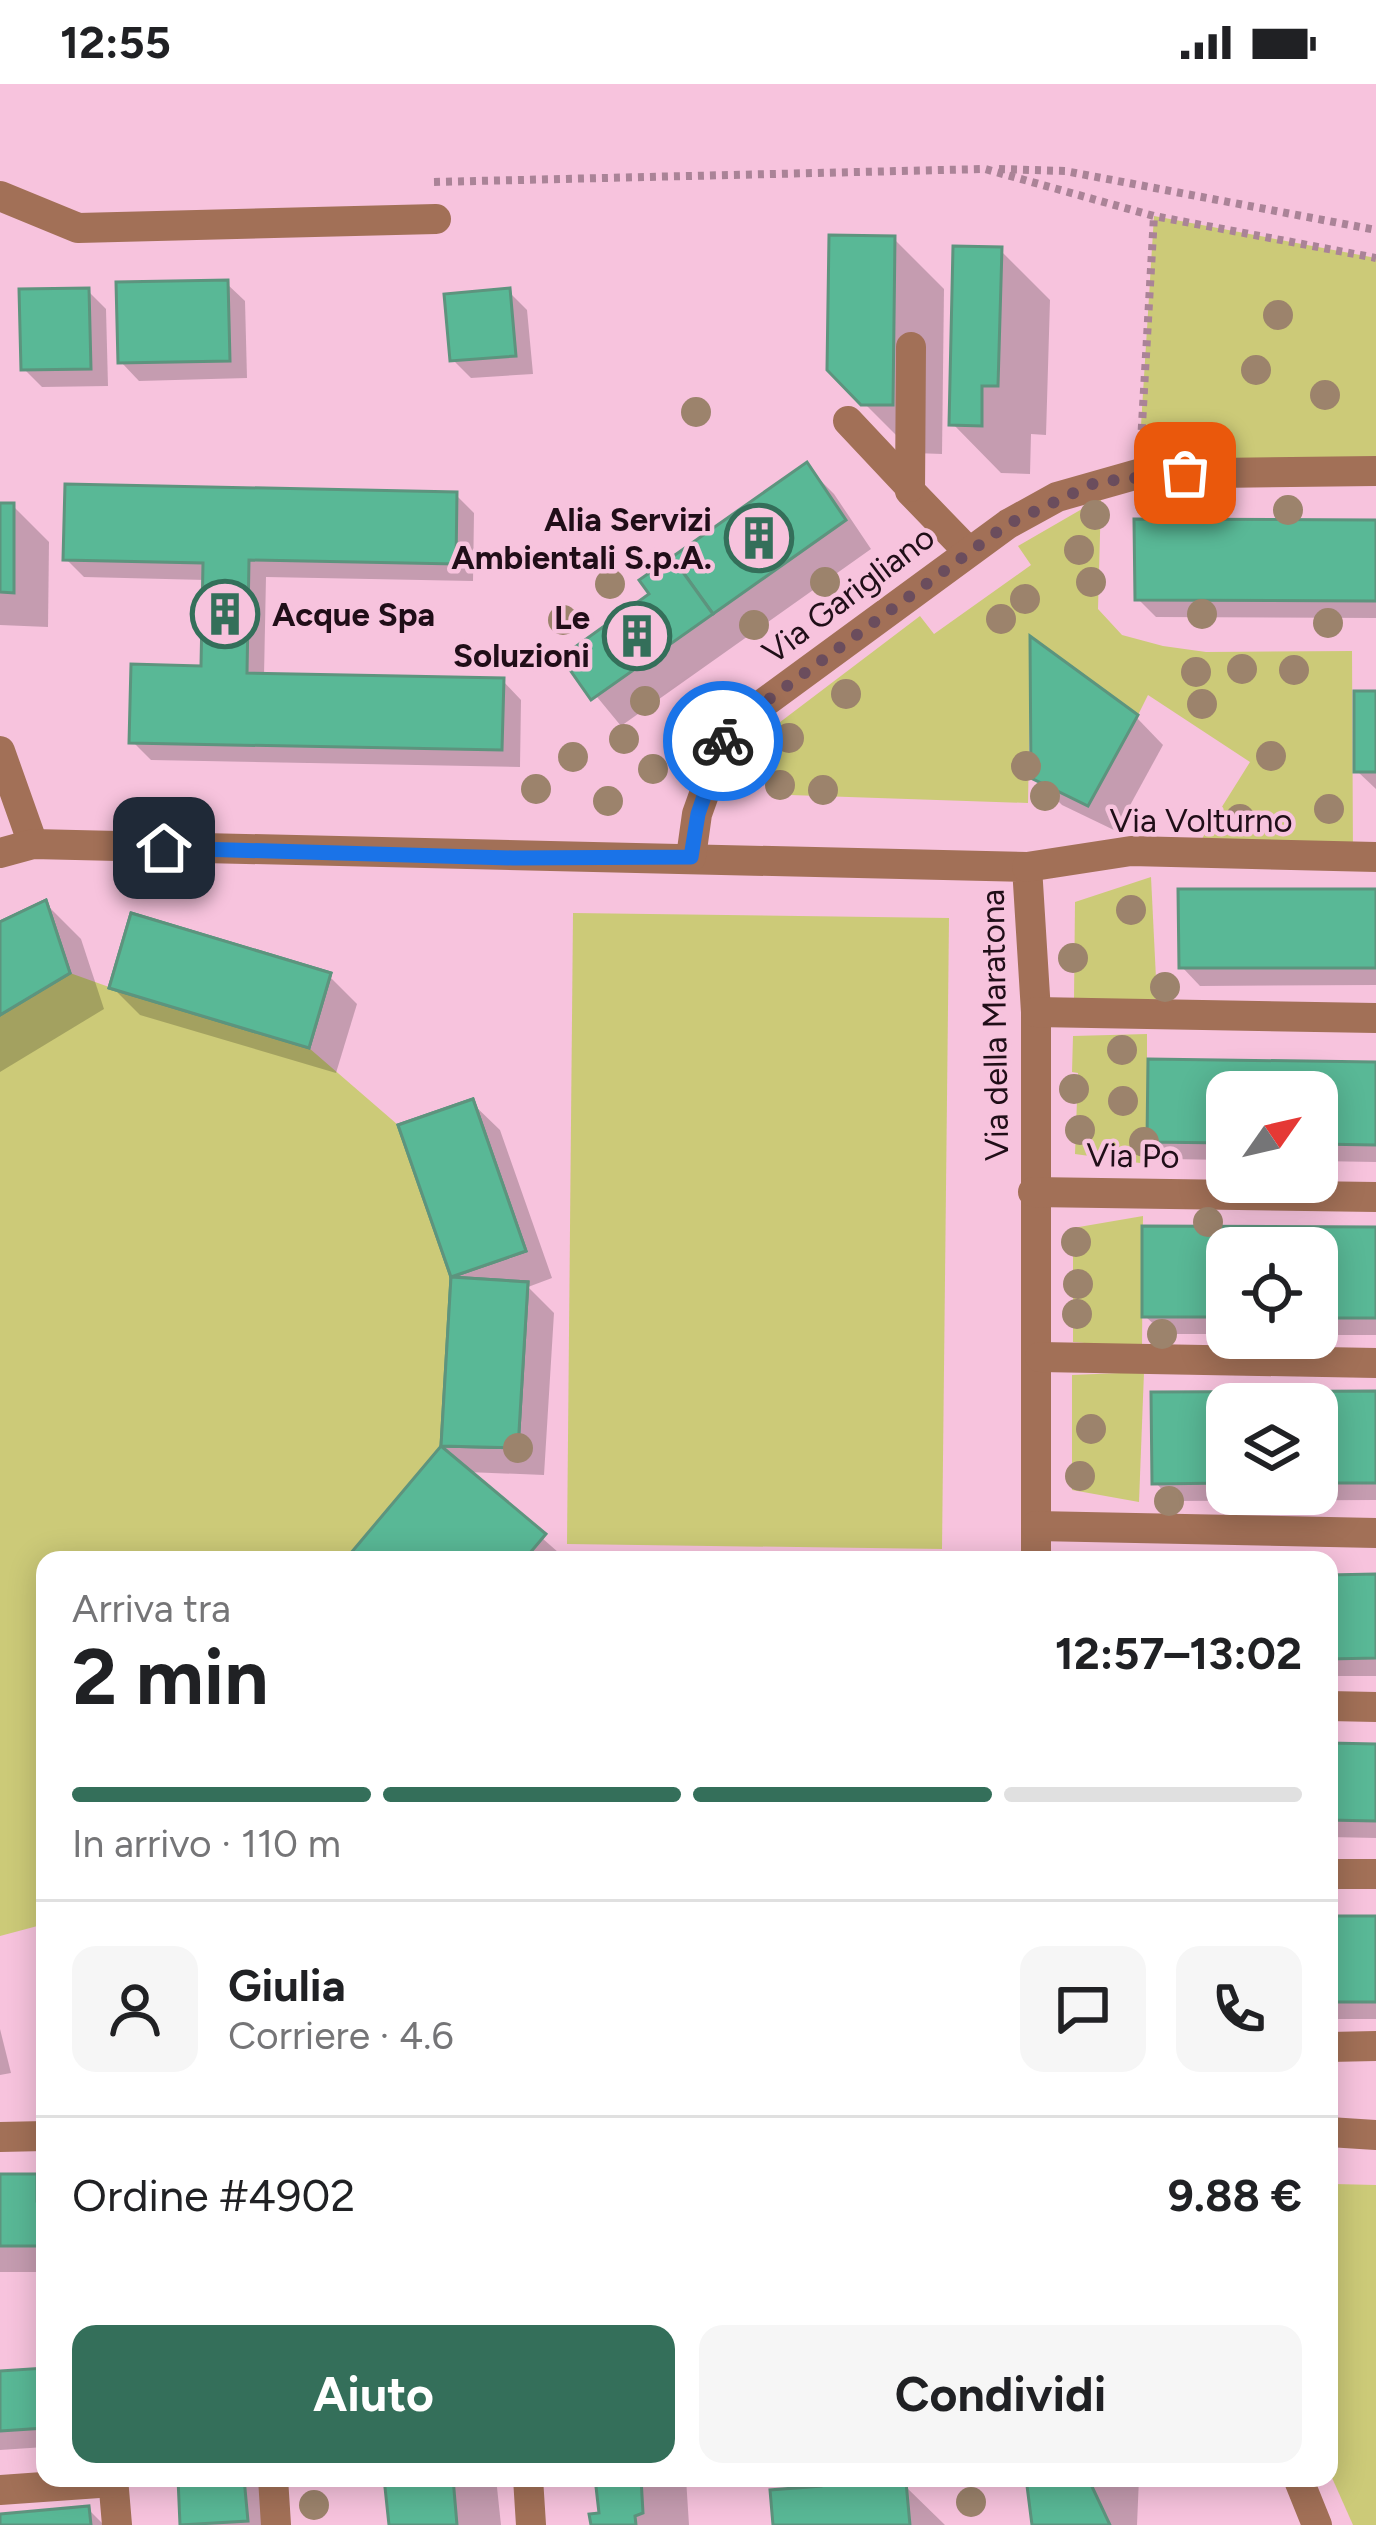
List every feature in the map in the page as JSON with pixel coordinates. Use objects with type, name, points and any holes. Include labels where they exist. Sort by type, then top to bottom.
[{"type":"street","points":[[0,196],[78,228],[436,219]]},
{"type":"street","points":[[910,487],[911,347]]},
{"type":"street","points":[[848,421],[967,550]]},
{"type":"street","name":"Via Garigliano","points":[[691,857],[698,814],[727,730],[967,550],[1057,497],[1138,474],[1376,471]]},
{"type":"street","points":[[0,751],[33,844]]},
{"type":"street","name":"Via della Maratona","points":[[0,853],[33,844],[1027,867],[1036,1012],[1033,1192],[1040,1358],[1036,1551]]},
{"type":"street","name":"Via Volturno","points":[[1027,867],[1131,851],[1376,857]]},
{"type":"street","points":[[1036,1012],[1376,1018]]},
{"type":"street","name":"Via Po","points":[[1033,1192],[1376,1197]]},
{"type":"street","points":[[1040,1358],[1376,1363]]},
{"type":"street","points":[[1036,1526],[1376,1533]]},
{"type":"street","points":[[1338,1706],[1376,1707]]},
{"type":"street","points":[[1338,1874],[1376,1874]]},
{"type":"street","points":[[1338,2047],[1376,2046]]},
{"type":"street","points":[[1338,2133],[1376,2135]]},
{"type":"street","points":[[0,2137],[36,2136]]},
{"type":"street","points":[[0,2490],[36,2487]]},
{"type":"street","points":[[113,2487],[117,2525]]},
{"type":"street","points":[[274,2487],[276,2525]]},
{"type":"street","points":[[529,2487],[531,2525]]},
{"type":"street","points":[[1302,2487],[1317,2525]]},
{"type":"path","points":[[985,169],[1154,216],[1376,258]]},
{"type":"path","points":[[426,182],[985,169],[1065,172],[1376,230]]},
{"type":"path","points":[[1138,474],[1154,216]]},
{"type":"shaded area","points":[[1154,216],[1376,258],[1376,471],[1138,474]]},
{"type":"shaded area","points":[[1101,498],[1098,609],[1122,635],[1206,652],[1352,651],[1353,857],[1193,853],[1250,762],[1148,695],[1138,715],[1031,636],[1028,803],[790,795],[762,770],[759,738],[920,616],[934,634],[1031,565],[1018,546]]},
{"type":"shaded area","points":[[1151,877],[1157,999],[1074,999],[1075,902]]},
{"type":"shaded area","points":[[46,900],[70,973],[109,987],[131,913],[331,973],[309,1048],[398,1125],[454,1277],[528,1282],[518,1448],[442,1447],[546,1534],[532,1551],[36,1551],[36,1926],[0,1936],[0,922]]},
{"type":"shaded area","points":[[573,913],[949,918],[942,1549],[567,1544]]},
{"type":"shaded area","points":[[1147,1034],[1147,1164],[1075,1154],[1078,1073],[1072,1072],[1073,1036]]},
{"type":"shaded area","points":[[1143,1216],[1142,1348],[1073,1342],[1073,1228]]},
{"type":"shaded area","points":[[1144,1372],[1139,1502],[1072,1490],[1072,1375]]},
{"type":"shaded area","points":[[1338,2184],[1376,2185],[1376,2525],[1353,2525],[1336,2487]]},
{"type":"building","points":[[829,235],[895,236],[893,405],[861,405],[827,370]]},
{"type":"building","points":[[953,246],[1002,247],[998,386],[982,386],[982,426],[949,425]]},
{"type":"building","points":[[228,280],[230,361],[118,363],[116,282]]},
{"type":"building","points":[[89,288],[91,369],[21,370],[19,289]]},
{"type":"building","points":[[510,288],[516,356],[450,361],[444,294]]},
{"type":"building","name":"Alia Servizi Ambientali S.p.A.","points":[[807,462],[846,520],[713,614],[672,557]]},
{"type":"building","name":"Acque Spa","points":[[65,484],[457,492],[456,564],[249,560],[247,673],[504,678],[502,750],[129,743],[131,664],[201,666],[203,563],[63,560]]},
{"type":"building","points":[[0,503],[14,503],[14,593],[0,592]]},
{"type":"building","points":[[1134,519],[1376,520],[1376,601],[1135,600]]},
{"type":"building","name":"Le Soluzioni","points":[[672,557],[713,614],[591,700],[561,657],[649,594],[639,580]]},
{"type":"building","points":[[1030,636],[1138,715],[1088,806],[1031,778]]},
{"type":"building","points":[[1354,691],[1376,691],[1376,772],[1354,772]]},
{"type":"building","points":[[1178,889],[1376,889],[1376,968],[1179,968]]},
{"type":"building","points":[[46,900],[70,973],[0,1015],[0,922]]},
{"type":"building","points":[[46,900],[70,973],[0,1015],[0,922]]},
{"type":"building","points":[[131,913],[331,973],[309,1048],[109,988]]},
{"type":"building","points":[[131,913],[331,973],[309,1048],[109,988]]},
{"type":"building","points":[[1148,1059],[1376,1062],[1376,1145],[1338,1144],[1338,1071],[1206,1071],[1206,1143],[1147,1142]]},
{"type":"building","points":[[473,1099],[526,1251],[451,1277],[398,1125]]},
{"type":"building","points":[[473,1099],[526,1251],[451,1277],[398,1125]]},
{"type":"building","points":[[1142,1226],[1376,1227],[1376,1318],[1338,1318],[1338,1227],[1206,1227],[1206,1317],[1142,1317]]},
{"type":"building","points":[[451,1277],[528,1282],[518,1448],[441,1446]]},
{"type":"building","points":[[451,1277],[528,1282],[518,1448],[441,1446]]},
{"type":"building","points":[[1338,1391],[1376,1391],[1376,1483],[1338,1483]]},
{"type":"building","points":[[1151,1392],[1206,1392],[1206,1483],[1152,1484]]},
{"type":"building","points":[[441,1446],[546,1534],[532,1551],[353,1551]]},
{"type":"building","points":[[1376,1574],[1376,1658],[1338,1659],[1338,1575]]},
{"type":"building","points":[[1338,1743],[1376,1744],[1376,1821],[1338,1820]]},
{"type":"building","points":[[1338,1916],[1376,1916],[1376,2002],[1338,2002]]},
{"type":"building","points":[[0,2174],[36,2174],[36,2246],[0,2246]]},
{"type":"building","points":[[36,2369],[36,2429],[0,2431],[0,2371]]},
{"type":"building","points":[[178,2487],[245,2487],[248,2521],[180,2525]]},
{"type":"building","points":[[385,2487],[454,2487],[457,2525],[389,2525]]},
{"type":"building","points":[[596,2487],[642,2487],[643,2513],[635,2516],[636,2525],[591,2525],[589,2514],[599,2513]]},
{"type":"building","points":[[906,2487],[910,2525],[773,2525],[770,2490]]},
{"type":"building","points":[[1027,2487],[1092,2487],[1110,2525],[1032,2525]]},
{"type":"building","points":[[89,2506],[91,2525],[0,2525],[0,2514]]},
{"type":"way so far","points":[[723,741],[727,730],[1008,524],[1097,482],[1138,474],[1185,473]]},
{"type":"place","name":"Alia Servizi Ambientali S.p.A.","points":[[759,538]]},
{"type":"place","name":"Acque Spa","points":[[225,614]]},
{"type":"place","name":"Le Soluzioni","points":[[637,636]]},
{"type":"route","points":[[164,848],[513,858],[691,857],[698,814],[723,741]]}]
